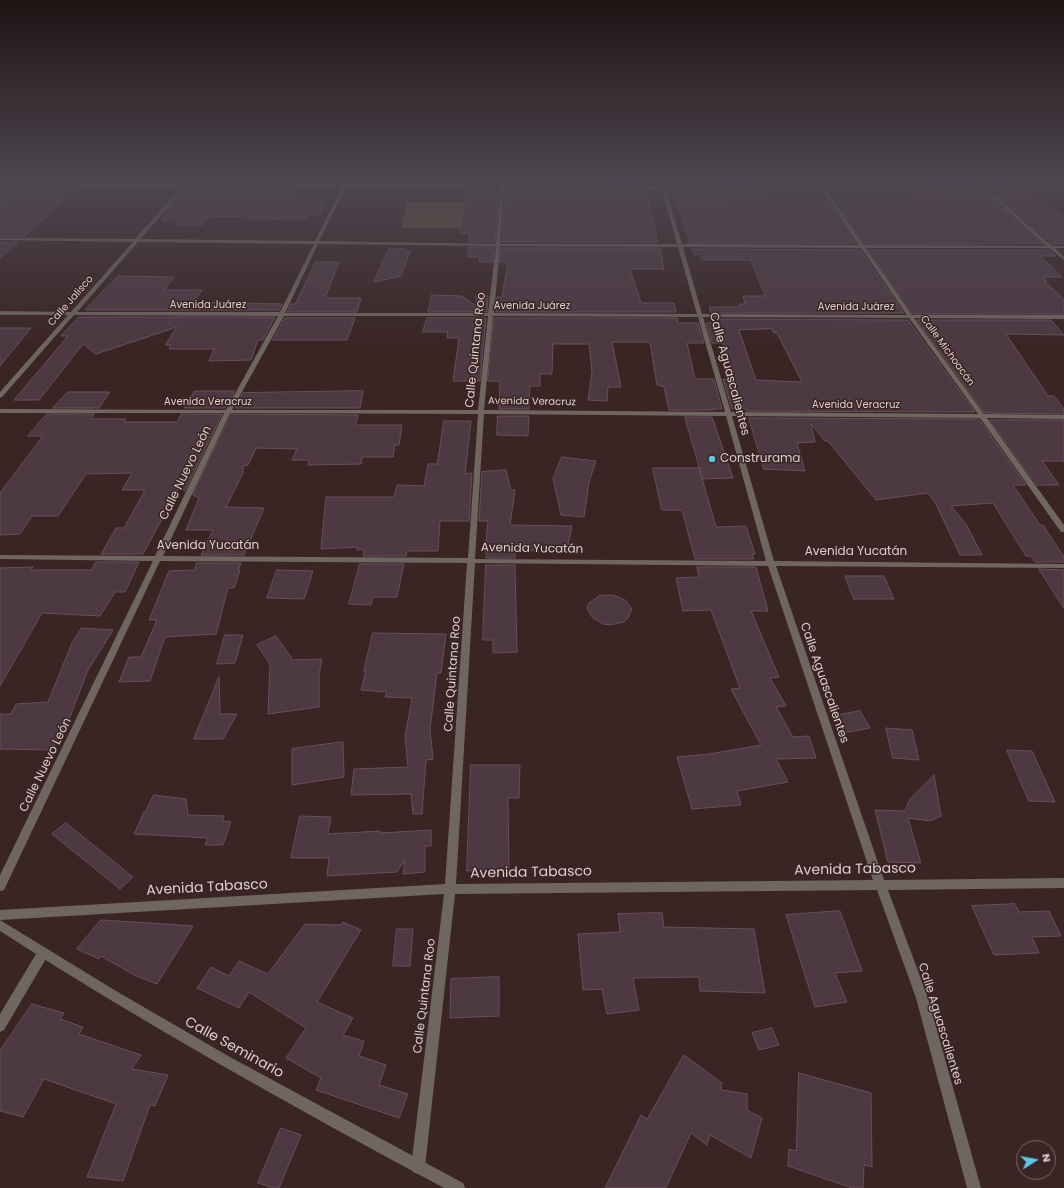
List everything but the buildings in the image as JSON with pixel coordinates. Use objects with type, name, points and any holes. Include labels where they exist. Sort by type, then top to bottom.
[{"type":"street","name":"Calle Jalisco","points":[[0,396],[137,237]]},
{"type":"street","name":"Calle Nuevo León","points":[[0,886],[228,412],[282,314],[319,237]]},
{"type":"street","name":"Calle Quintana Roo","points":[[418,1167],[450,889],[473,560],[481,412],[492,315],[498,237]]},
{"type":"street","name":"Calle Aguascalientes","points":[[677,237],[701,316],[727,414],[771,564],[880,884],[922,998],[974,1188]]},
{"type":"street","name":"Calle Michoacán","points":[[857,237],[911,317],[1064,530]]},
{"type":"street","points":[[1041,237],[1064,259]]},
{"type":"street","points":[[0,239],[498,245],[1064,246]]},
{"type":"street","name":"Avenida Juárez","points":[[0,313],[1064,317]]},
{"type":"street","name":"Avenida Veracruz","points":[[0,411],[481,412],[1064,417]]},
{"type":"street","name":"Avenida Yucatán","points":[[0,557],[157,557],[1064,566]]},
{"type":"street","name":"Avenida Tabasco","points":[[0,915],[450,889],[1064,883]]},
{"type":"street","name":"Calle Seminario","points":[[0,925],[43,953],[189,1040],[458,1188]]},
{"type":"street","points":[[0,1026],[43,953]]},
{"type":"place","name":"Construrama","points":[[712,459]]}]
